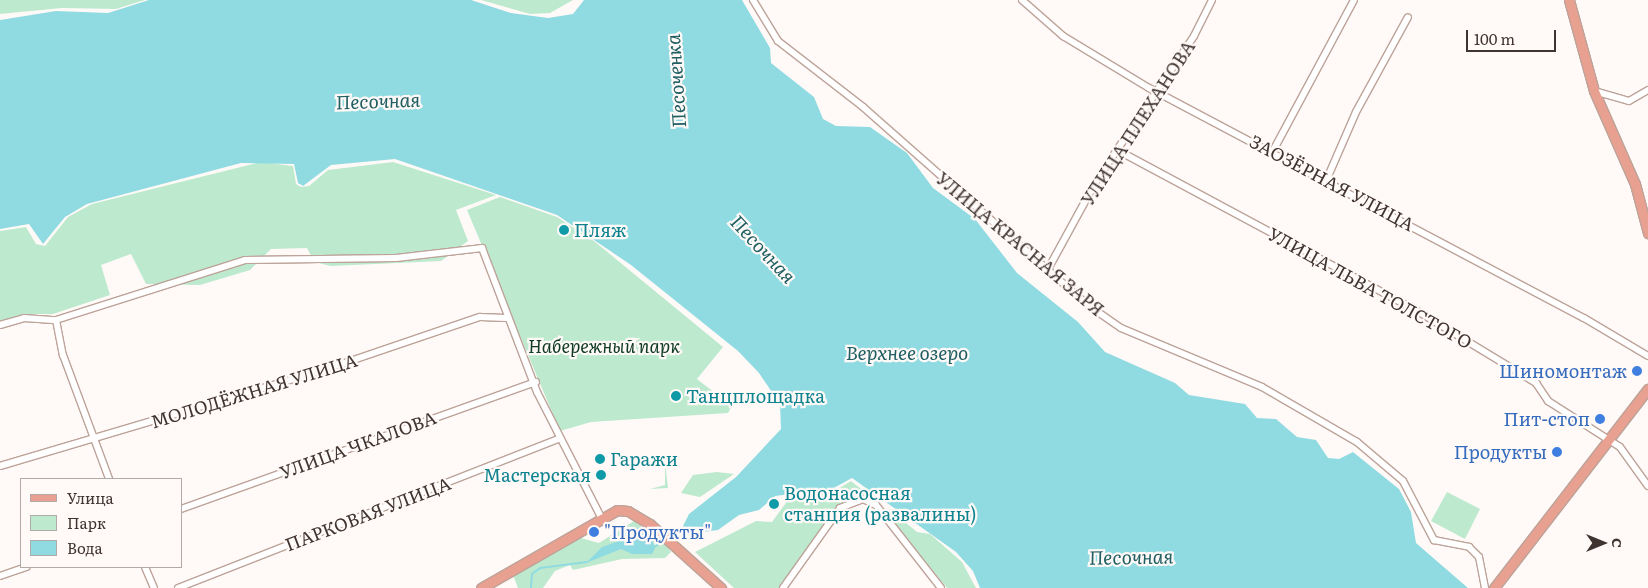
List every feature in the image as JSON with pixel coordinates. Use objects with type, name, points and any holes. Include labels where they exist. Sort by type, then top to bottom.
[{"type":"main road","points":[[1569,0],[1594,91],[1635,184],[1648,233]]},
{"type":"main road","points":[[1494,588],[1648,389]]},
{"type":"main road","points":[[480,588],[601,517],[628,511],[650,524],[721,588]]},
{"type":"street","name":"УЛИЦА КРАСНАЯ ЗАРЯ","points":[[753,0],[778,41],[863,107],[1046,271],[1121,328],[1262,387],[1356,442],[1403,481],[1434,540],[1469,547],[1479,557],[1485,588]]},
{"type":"street","name":"ЗАОЗЁРНАЯ УЛИЦА","points":[[1022,0],[1063,36],[1158,91],[1584,318],[1648,356]]},
{"type":"street","name":"УЛИЦА ПЛЕХАНОВА","points":[[1046,271],[1098,178],[1119,151],[1158,91],[1212,0]]},
{"type":"street","points":[[1273,151],[1354,0]]},
{"type":"street","points":[[1326,181],[1356,112],[1408,17]]},
{"type":"street","points":[[1594,91],[1629,101],[1648,90]]},
{"type":"street","name":"УЛИЦА ЛЬВА ТОЛСТОГО","points":[[1119,151],[1414,309],[1536,383],[1548,401],[1610,439],[1648,486]]},
{"type":"street","points":[[0,325],[24,318],[56,320],[245,260],[396,258],[482,248],[506,318],[536,382],[559,440],[601,517]]},
{"type":"street","name":"МОЛОДЁЖНАЯ УЛИЦА","points":[[0,466],[94,440],[318,372],[480,317],[506,318]]},
{"type":"street","points":[[56,320],[94,440],[109,478]]},
{"type":"street","name":"УЛИЦА ЧКАЛОВА","points":[[182,509],[536,382]]},
{"type":"street","name":"ПАРКОВАЯ УЛИЦА","points":[[178,588],[559,440]]},
{"type":"street","points":[[783,588],[840,508],[863,499],[876,505],[941,588]]},
{"type":"street","points":[[0,576],[23,568]]},
{"type":"street","points":[[144,568],[154,588]]},
{"type":"green space","points":[[0,0],[145,0],[116,9],[62,8],[0,14]]},
{"type":"green space","points":[[481,0],[573,0],[550,13],[530,14]]},
{"type":"green space","points":[[261,162],[293,166],[296,184],[301,187],[309,186],[328,170],[393,162],[496,195],[456,210],[468,241],[441,261],[331,266],[314,262],[307,248],[271,249],[250,270],[200,285],[146,284],[131,254],[101,265],[110,295],[53,314],[24,314],[0,321],[0,231],[26,227],[36,244],[45,246],[68,217],[92,204]]},
{"type":"green space","name":"Набережный парк","points":[[500,197],[557,217],[594,241],[723,347],[697,379],[732,406],[728,413],[591,422],[560,431],[467,210]]},
{"type":"green space","points":[[665,462],[668,488],[650,489],[665,485]]},
{"type":"green space","points":[[717,472],[734,474],[700,497],[681,493],[693,475]]},
{"type":"green space","points":[[851,481],[865,492],[864,496],[838,506],[779,588],[734,588],[695,552],[756,521],[772,522],[788,500],[833,492]]},
{"type":"green space","points":[[1447,492],[1480,509],[1465,539],[1431,521]]},
{"type":"green space","points":[[889,509],[917,532],[930,534],[962,562],[976,588],[947,588],[886,513]]},
{"type":"green space","points":[[634,521],[666,545],[671,552],[665,558],[622,559],[573,570],[570,565],[555,571],[543,588],[518,588],[513,575],[577,537],[599,543]]},
{"type":"water","name":"Верхнее озеро","points":[[149,0],[471,0],[511,13],[548,18],[573,14],[584,0],[742,0],[770,48],[771,63],[814,97],[823,119],[836,126],[870,127],[907,153],[933,188],[975,219],[1017,273],[1078,322],[1105,352],[1175,383],[1189,395],[1245,404],[1257,418],[1276,419],[1297,437],[1316,440],[1328,458],[1339,459],[1353,452],[1399,489],[1411,512],[1416,543],[1468,588],[980,588],[973,571],[956,552],[852,478],[832,489],[775,496],[759,510],[739,515],[718,530],[688,534],[683,526],[689,514],[736,477],[781,429],[780,404],[759,373],[738,351],[631,265],[557,215],[395,159],[331,165],[303,186],[298,183],[294,164],[241,163],[87,204],[65,217],[43,244],[29,224],[0,229],[0,20],[56,11],[108,13]]},
{"type":"water","points":[[630,528],[639,528],[651,537],[655,548],[652,554],[632,554],[621,549],[586,563],[602,547],[619,541]]},
{"type":"waterway","points":[[679,532],[683,529]]},
{"type":"waterway","points":[[654,547],[661,543]]},
{"type":"waterway","points":[[531,588],[532,574],[540,568],[587,562]]},
{"type":"place","name":"Пляж","points":[[564,230]]},
{"type":"place","name":"Шиномонтаж","points":[[1637,371]]},
{"type":"place","name":"Танцплощадка","points":[[676,396]]},
{"type":"place","name":"Пит-стоп","points":[[1600,419]]},
{"type":"place","name":"Продукты","points":[[1557,452]]},
{"type":"place","name":"Гаражи","points":[[600,459]]},
{"type":"place","name":"Мастерская","points":[[601,475]]},
{"type":"place","name":"Водонасосная станция (развалины)","points":[[774,504]]},
{"type":"place","name":"\"Продукты\"","points":[[594,532]]},
{"type":"water label","name":"Песоченка","points":[[676,81]]},
{"type":"water label","name":"Песочная","points":[[378,101]]},
{"type":"water label","name":"Песочная","points":[[763,249]]},
{"type":"water label","name":"Песочная","points":[[1131,557]]}]
